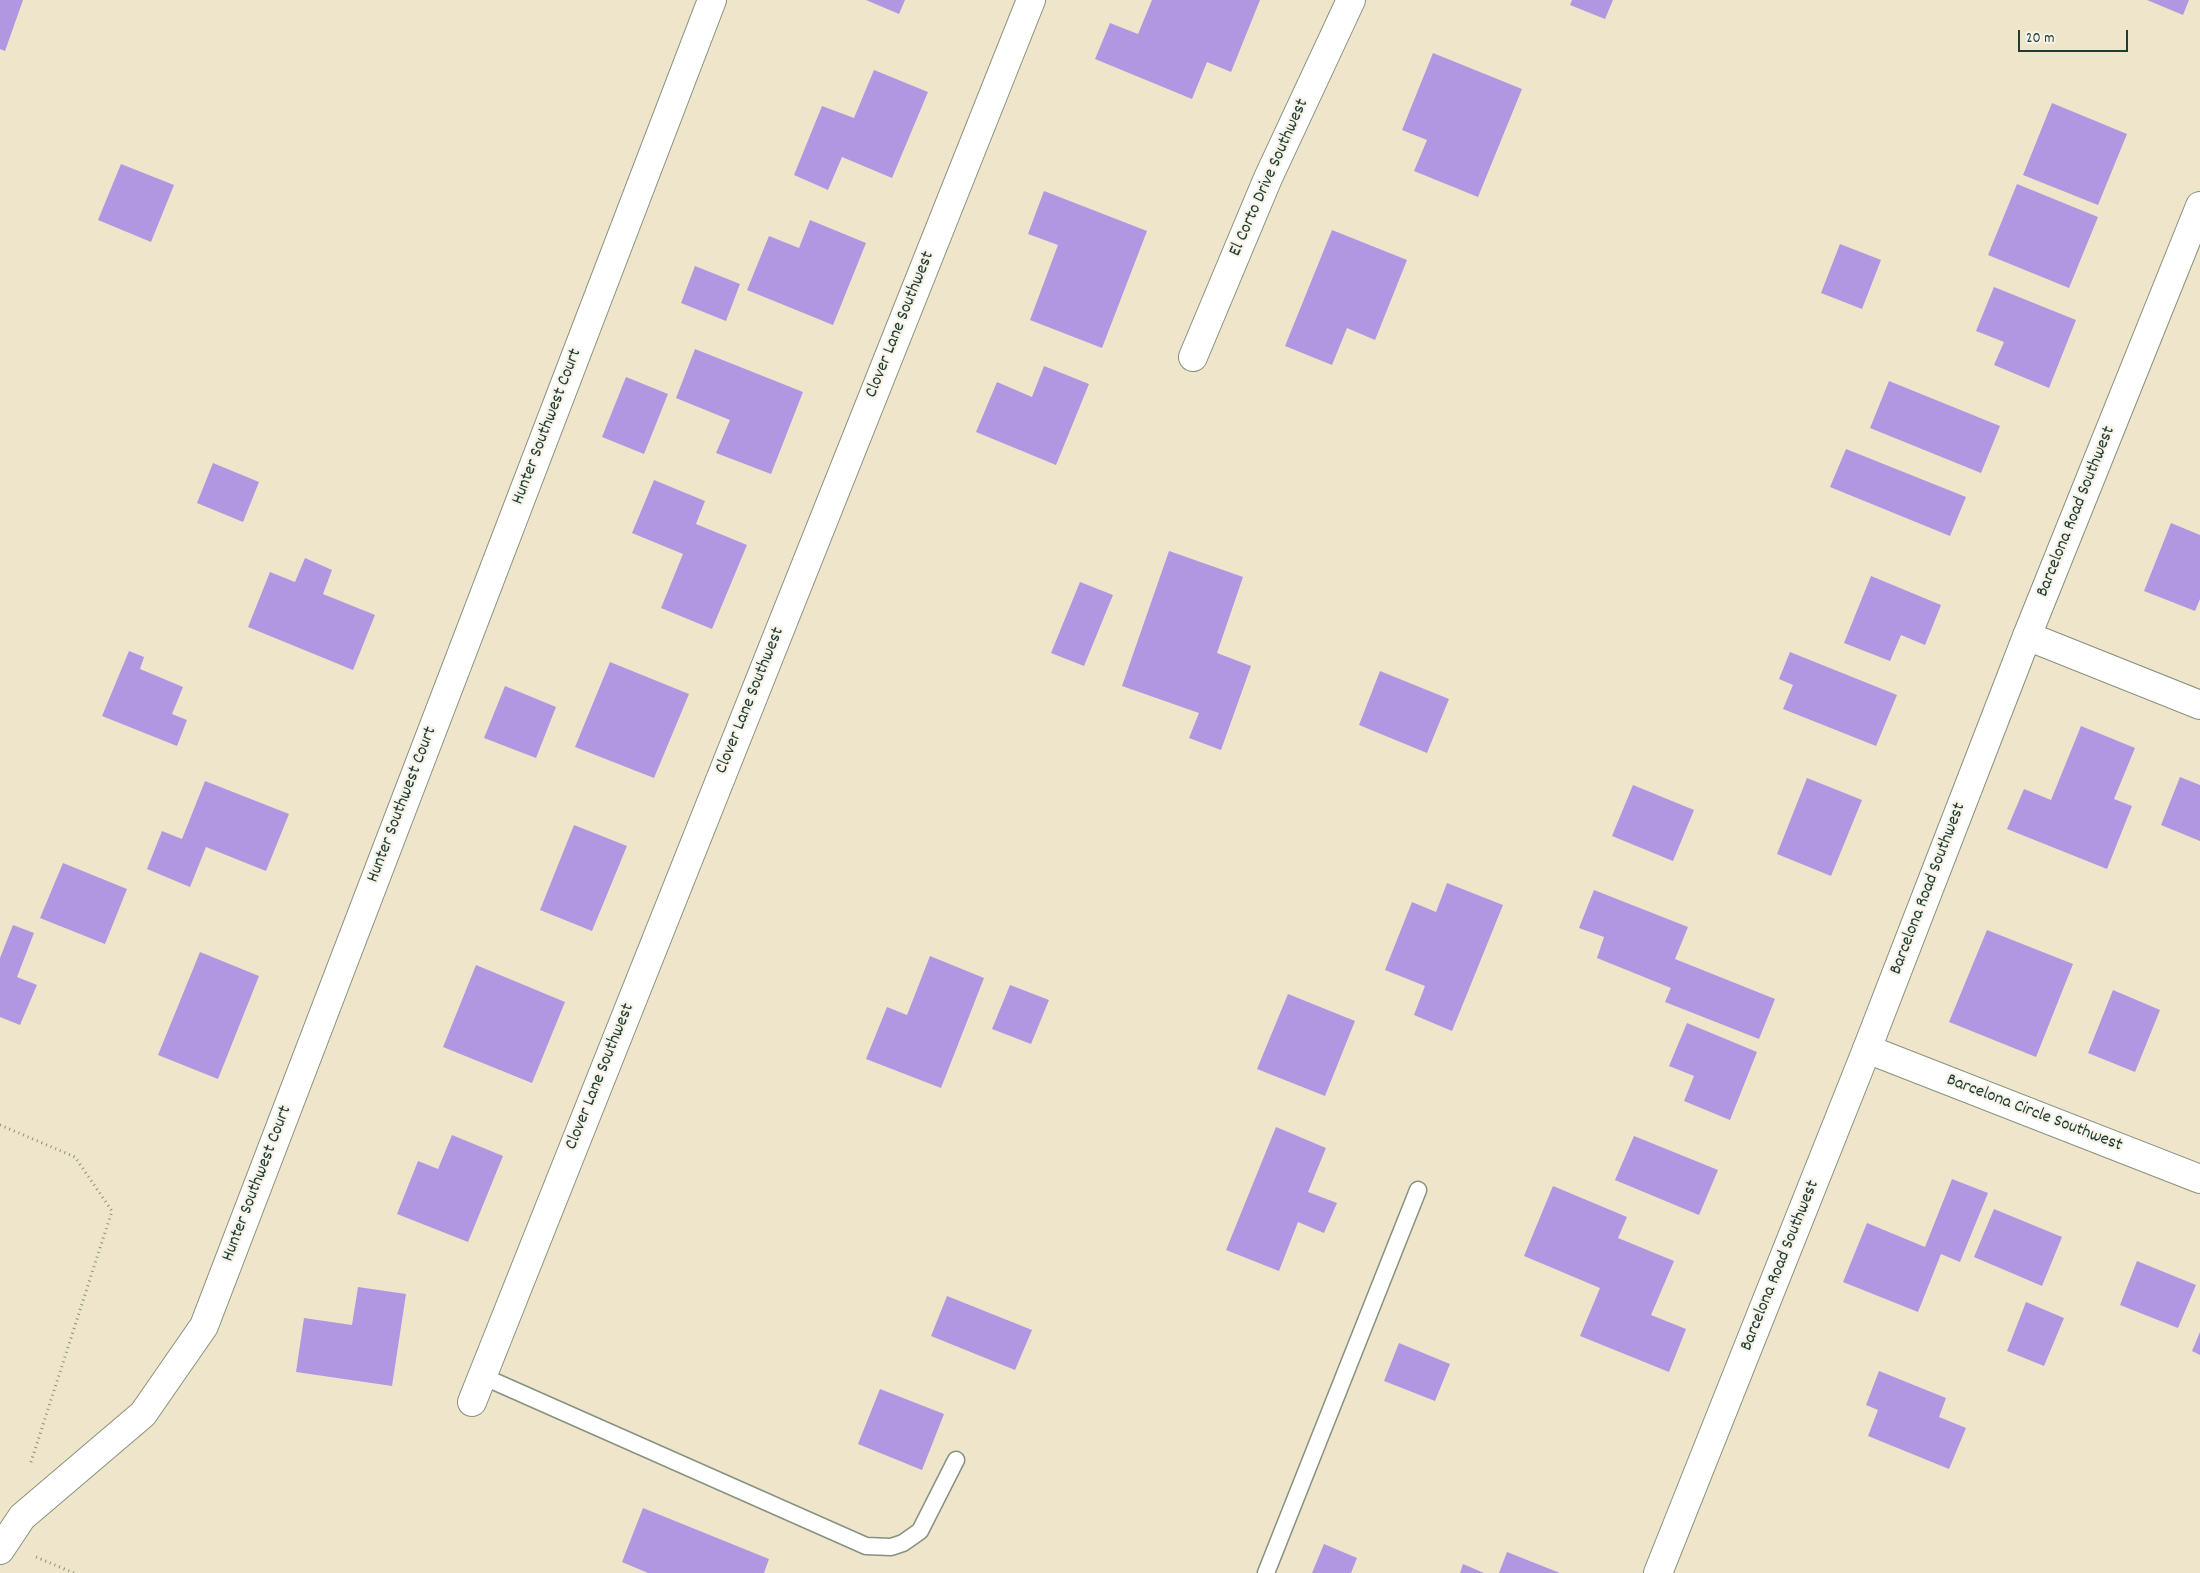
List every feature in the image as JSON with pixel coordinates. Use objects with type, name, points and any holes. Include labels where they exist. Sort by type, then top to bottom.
[{"type":"street","name":"Hunter Southwest Court","points":[[2,1546],[22,1517],[143,1414],[204,1326],[712,0]]},
{"type":"street","name":"Clover Lane Southwest","points":[[472,1402],[1031,0]]},
{"type":"street","name":"El Corto Drive Southwest","points":[[1193,357],[1268,178],[1351,0]]},
{"type":"street","name":"Barcelona Road Southwest","points":[[1658,1573],[1867,1049],[2027,636],[2200,206]]},
{"type":"street","points":[[2027,636],[2200,705]]},
{"type":"street","name":"Barcelona Circle Southwest","points":[[1867,1049],[2200,1179]]},
{"type":"lane","points":[[1266,1573],[1418,1190]]},
{"type":"lane","points":[[482,1376],[866,1546],[890,1547],[903,1544],[920,1530],[956,1460]]},
{"type":"path","points":[[0,1125],[75,1157],[112,1211],[29,1467]]},
{"type":"path","points":[[2,1546],[74,1573]]},
{"type":"building","points":[[0,0],[23,0],[5,51],[0,49]]},
{"type":"building","points":[[866,0],[905,0],[899,14]]},
{"type":"building","points":[[1152,0],[1260,0],[1231,72],[1207,62],[1192,99],[1095,59],[1110,23],[1138,34]]},
{"type":"building","points":[[1572,0],[1613,0],[1605,19],[1570,5]]},
{"type":"building","points":[[2147,0],[2189,0],[2183,15]]},
{"type":"building","points":[[1433,53],[1522,89],[1478,197],[1414,171],[1427,140],[1402,130]]},
{"type":"building","points":[[874,70],[928,92],[892,178],[842,157],[828,190],[794,175],[822,106],[854,118]]},
{"type":"building","points":[[2052,103],[2127,134],[2098,205],[2023,175]]},
{"type":"building","points":[[121,164],[174,185],[151,242],[98,220]]},
{"type":"building","points":[[2017,184],[2098,217],[2069,288],[1988,255]]},
{"type":"building","points":[[1044,191],[1147,231],[1102,348],[1030,320],[1058,245],[1028,234]]},
{"type":"building","points":[[810,220],[866,243],[833,325],[747,290],[769,236],[799,248]]},
{"type":"building","points":[[1332,230],[1407,260],[1375,340],[1347,328],[1332,365],[1285,346]]},
{"type":"building","points":[[1840,244],[1881,260],[1862,309],[1821,293]]},
{"type":"building","points":[[695,266],[740,284],[726,321],[681,303]]},
{"type":"building","points":[[1994,287],[2076,320],[2049,388],[1994,365],[2004,342],[1976,331]]},
{"type":"building","points":[[695,349],[803,392],[771,474],[716,453],[730,420],[676,398]]},
{"type":"building","points":[[1044,366],[1089,384],[1056,465],[976,432],[997,382],[1032,397]]},
{"type":"building","points":[[626,377],[668,394],[644,454],[602,437]]},
{"type":"building","points":[[1889,381],[2000,426],[1981,473],[1870,428]]},
{"type":"building","points":[[1846,449],[1966,497],[1950,536],[1830,487]]},
{"type":"building","points":[[213,463],[259,482],[243,522],[197,503]]},
{"type":"building","points":[[654,480],[705,501],[696,524],[747,545],[712,629],[661,608],[683,554],[632,533]]},
{"type":"building","points":[[2171,523],[2200,535],[2200,599],[2195,611],[2144,591]]},
{"type":"building","points":[[1169,551],[1243,577],[1217,653],[1251,666],[1221,750],[1189,738],[1199,713],[1122,686]]},
{"type":"building","points":[[305,558],[332,570],[323,594],[375,615],[353,670],[248,627],[270,572],[295,582]]},
{"type":"building","points":[[1871,576],[1941,605],[1925,645],[1901,635],[1890,661],[1844,643]]},
{"type":"building","points":[[1080,582],[1113,595],[1084,666],[1051,653]]},
{"type":"building","points":[[129,651],[144,657],[140,669],[183,687],[172,714],[187,720],[177,746],[102,716]]},
{"type":"building","points":[[1790,652],[1897,695],[1876,746],[1783,709],[1793,685],[1779,679]]},
{"type":"building","points":[[610,662],[689,694],[654,778],[575,747]]},
{"type":"building","points":[[1380,671],[1449,699],[1427,753],[1359,725]]},
{"type":"building","points":[[505,686],[556,707],[536,758],[484,738]]},
{"type":"building","points":[[2081,726],[2135,748],[2114,799],[2132,806],[2107,869],[2007,829],[2024,789],[2051,800]]},
{"type":"building","points":[[2180,777],[2200,785],[2200,841],[2161,825]]},
{"type":"building","points":[[1807,778],[1862,800],[1831,876],[1777,854]]},
{"type":"building","points":[[205,781],[289,814],[266,871],[206,847],[190,887],[147,869],[162,831],[182,839]]},
{"type":"building","points":[[1633,785],[1694,810],[1673,861],[1612,836]]},
{"type":"building","points":[[574,825],[627,846],[592,931],[540,910]]},
{"type":"building","points":[[63,863],[127,889],[105,944],[40,918]]},
{"type":"building","points":[[1447,883],[1503,905],[1452,1031],[1414,1015],[1425,986],[1385,970],[1412,902],[1436,912]]},
{"type":"building","points":[[1594,890],[1688,927],[1675,959],[1775,999],[1759,1039],[1665,1002],[1671,988],[1597,958],[1604,937],[1579,928]]},
{"type":"building","points":[[13,925],[34,933],[17,977],[37,985],[20,1025],[0,1017],[0,958]]},
{"type":"building","points":[[1987,930],[2073,964],[2036,1057],[1949,1022]]},
{"type":"building","points":[[200,952],[259,976],[218,1079],[158,1055]]},
{"type":"building","points":[[930,956],[984,978],[941,1088],[866,1059],[887,1007],[907,1015]]},
{"type":"building","points":[[476,965],[565,1002],[532,1083],[443,1047]]},
{"type":"building","points":[[1010,985],[1049,1000],[1031,1044],[992,1029]]},
{"type":"building","points":[[2113,990],[2160,1010],[2135,1072],[2088,1053]]},
{"type":"building","points":[[1288,994],[1355,1021],[1325,1096],[1257,1069]]},
{"type":"building","points":[[1687,1023],[1757,1052],[1730,1120],[1684,1101],[1694,1076],[1669,1066]]},
{"type":"building","points":[[1276,1127],[1326,1148],[1308,1192],[1337,1203],[1324,1233],[1298,1222],[1279,1271],[1226,1250]]},
{"type":"building","points":[[452,1135],[503,1156],[468,1242],[397,1214],[418,1161],[438,1169]]},
{"type":"building","points":[[1634,1136],[1718,1170],[1699,1215],[1615,1180]]},
{"type":"building","points":[[1952,1179],[1988,1193],[1960,1262],[1941,1254],[1918,1312],[1843,1282],[1867,1223],[1925,1247]]},
{"type":"building","points":[[1553,1186],[1627,1217],[1618,1238],[1674,1261],[1651,1315],[1686,1329],[1669,1372],[1580,1336],[1600,1288],[1524,1256]]},
{"type":"building","points":[[1994,1209],[2062,1237],[2042,1286],[1974,1257]]},
{"type":"building","points":[[2137,1261],[2196,1285],[2178,1328],[2120,1305]]},
{"type":"building","points":[[358,1287],[406,1294],[392,1386],[296,1372],[304,1318],[352,1325]]},
{"type":"building","points":[[947,1296],[1032,1330],[1015,1370],[931,1336]]},
{"type":"building","points":[[2026,1302],[2064,1318],[2044,1366],[2007,1351]]},
{"type":"building","points":[[2200,1332],[2200,1355],[2192,1351]]},
{"type":"building","points":[[1399,1343],[1450,1364],[1435,1401],[1384,1381]]},
{"type":"building","points":[[1879,1371],[1946,1398],[1939,1417],[1966,1428],[1949,1469],[1868,1436],[1878,1410],[1866,1405]]},
{"type":"building","points":[[880,1389],[944,1414],[922,1470],[858,1444]]},
{"type":"building","points":[[643,1508],[769,1559],[764,1573],[648,1573],[622,1562]]},
{"type":"building","points":[[1324,1544],[1357,1558],[1351,1573],[1312,1573]]},
{"type":"building","points":[[1507,1552],[1560,1573],[1499,1573]]},
{"type":"building","points":[[1463,1564],[1484,1573],[1460,1573]]}]
